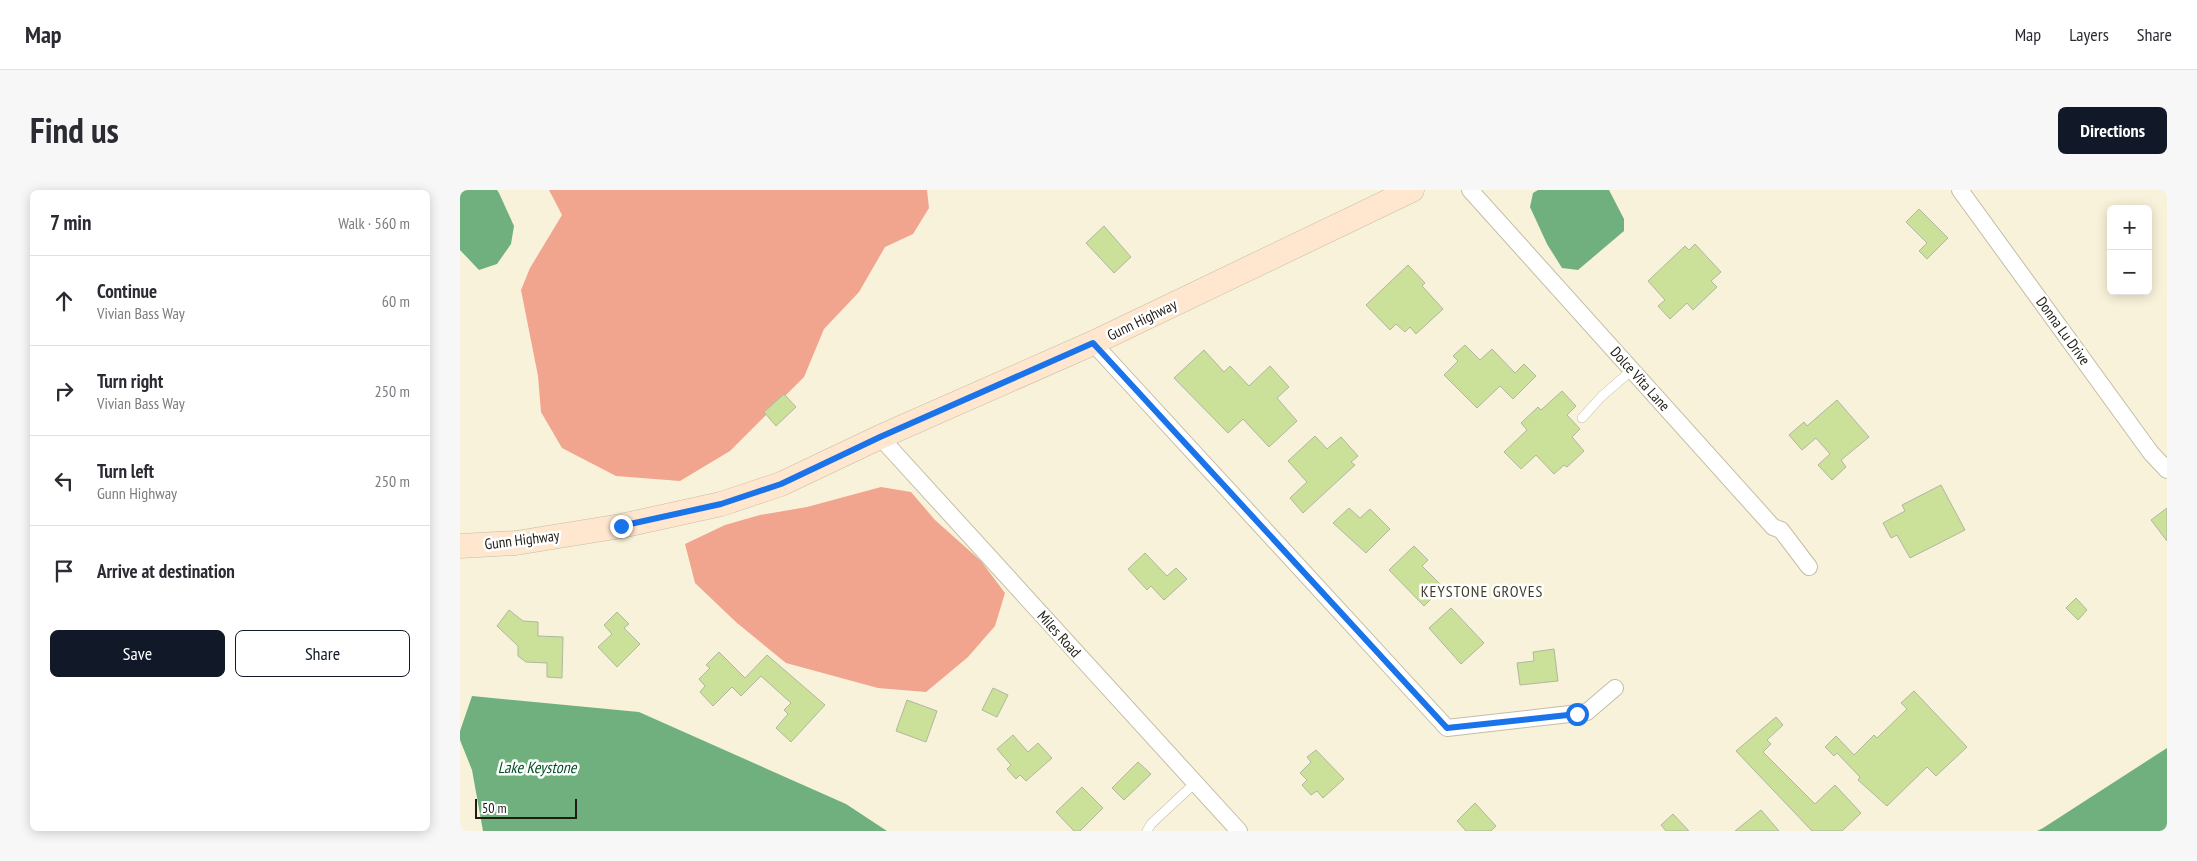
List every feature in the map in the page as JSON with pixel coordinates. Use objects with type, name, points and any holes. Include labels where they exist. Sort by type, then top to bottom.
[{"type":"main road","name":"Gunn Highway","points":[[460,546],[516,544],[668,516],[721,504],[781,484],[880,437],[1093,343],[1412,190]]},
{"type":"main road","name":"Gunn Highway","points":[[460,534],[583,532]]},
{"type":"street","name":"Dolce Vita Lane","points":[[1470,190],[1773,527],[1781,530],[1809,567]]},
{"type":"street","name":"Donna Lu Drive","points":[[1960,190],[2152,453],[2167,470]]},
{"type":"street","points":[[1093,343],[1447,728],[1587,712],[1615,688]]},
{"type":"street","name":"Miles Road","points":[[880,437],[1238,831]]},
{"type":"lane","points":[[1582,418],[1602,396],[1632,370]]},
{"type":"lane","points":[[1147,831],[1151,824],[1195,783]]},
{"type":"shaded area","points":[[549,190],[927,190],[929,208],[913,234],[885,247],[859,292],[824,329],[804,377],[730,451],[680,481],[616,476],[562,448],[541,412],[538,376],[521,290],[530,268],[562,215]]},
{"type":"shaded area","points":[[881,487],[911,492],[935,520],[981,561],[1005,593],[995,626],[968,657],[926,692],[878,688],[786,663],[737,623],[695,583],[685,544],[725,525],[760,515],[807,507]]},
{"type":"water","points":[[460,190],[497,190],[499,193],[514,226],[511,244],[497,264],[479,270],[460,250]]},
{"type":"water","points":[[1538,190],[1609,190],[1624,219],[1624,231],[1578,270],[1562,268],[1547,244],[1530,207],[1533,193]]},
{"type":"water","name":"Lake Keystone","points":[[472,696],[639,712],[846,804],[887,831],[483,831],[472,770],[460,740],[460,731]]},
{"type":"water","points":[[2167,748],[2167,831],[2037,831],[2043,828]]},
{"type":"building","points":[[1919,209],[1948,238],[1927,259],[1919,251],[1927,243],[1906,222]]},
{"type":"building","points":[[1104,226],[1131,257],[1114,273],[1086,243]]},
{"type":"building","points":[[1695,244],[1721,272],[1711,281],[1717,287],[1693,310],[1687,303],[1670,319],[1658,306],[1665,300],[1648,281],[1685,246],[1689,250]]},
{"type":"building","points":[[1408,265],[1425,283],[1422,286],[1443,309],[1416,334],[1410,327],[1405,332],[1396,324],[1390,330],[1366,305]]},
{"type":"building","points":[[1465,345],[1480,360],[1492,349],[1515,373],[1524,364],[1536,376],[1513,399],[1500,386],[1477,408],[1444,375],[1458,361],[1453,356]]},
{"type":"building","points":[[1204,350],[1224,372],[1230,366],[1249,386],[1270,366],[1289,387],[1277,398],[1297,421],[1269,447],[1243,419],[1228,433],[1174,378]]},
{"type":"building","points":[[1562,391],[1576,406],[1567,415],[1580,429],[1572,437],[1584,451],[1567,467],[1564,465],[1554,474],[1536,455],[1521,469],[1504,452],[1527,430],[1521,423],[1538,407],[1541,410]]},
{"type":"building","points":[[784,394],[796,407],[776,426],[764,412]]},
{"type":"building","points":[[1837,400],[1869,437],[1841,460],[1846,467],[1832,480],[1818,465],[1830,454],[1816,438],[1802,450],[1789,435],[1804,422],[1807,426]]},
{"type":"building","points":[[1315,436],[1327,449],[1341,437],[1358,456],[1351,462],[1355,465],[1303,513],[1290,498],[1307,482],[1288,461]]},
{"type":"building","points":[[1941,485],[1965,530],[1910,558],[1897,535],[1891,538],[1883,523],[1905,511],[1902,505]]},
{"type":"building","points":[[1349,508],[1360,518],[1370,509],[1390,529],[1366,553],[1333,523]]},
{"type":"building","points":[[2167,508],[2167,541],[2151,520]]},
{"type":"building","points":[[1414,546],[1428,560],[1422,566],[1443,587],[1424,606],[1389,570]]},
{"type":"building","points":[[1145,553],[1167,576],[1176,568],[1187,579],[1164,600],[1151,586],[1147,590],[1128,569]]},
{"type":"building","points":[[2076,598],[2087,610],[2078,620],[2066,608]]},
{"type":"building","points":[[1451,608],[1484,643],[1461,664],[1429,628]]},
{"type":"building","points":[[509,610],[523,621],[538,622],[538,636],[563,637],[562,678],[547,677],[547,663],[526,662],[518,656],[518,646],[497,626]]},
{"type":"building","points":[[617,612],[629,624],[624,628],[640,644],[617,667],[598,647],[612,634],[604,625]]},
{"type":"building","points":[[1554,649],[1558,681],[1520,685],[1517,663],[1534,661],[1533,652]]},
{"type":"building","points":[[719,652],[745,678],[767,655],[825,705],[791,742],[776,728],[788,714],[784,710],[791,703],[761,676],[741,696],[732,687],[713,706],[700,692],[705,686],[699,679],[710,668],[706,665]]},
{"type":"building","points":[[993,688],[1008,695],[997,717],[982,710]]},
{"type":"building","points":[[1914,691],[1967,747],[1936,776],[1927,767],[1887,806],[1858,780],[1860,777],[1837,753],[1834,756],[1825,747],[1836,736],[1854,755],[1874,735],[1877,738],[1907,709],[1901,703]]},
{"type":"building","points":[[907,700],[937,711],[926,742],[896,731]]},
{"type":"building","points":[[1776,717],[1783,725],[1767,740],[1771,744],[1763,752],[1815,804],[1835,785],[1861,813],[1842,831],[1812,831],[1736,751]]},
{"type":"building","points":[[1013,735],[1028,752],[1038,743],[1052,758],[1026,781],[1020,775],[1016,779],[1007,769],[1011,765],[997,749]]},
{"type":"building","points":[[1316,750],[1344,779],[1323,798],[1317,791],[1311,795],[1302,785],[1307,780],[1300,773],[1311,762],[1307,757]]},
{"type":"building","points":[[1138,762],[1151,774],[1124,800],[1112,788]]},
{"type":"building","points":[[1082,787],[1103,808],[1080,831],[1074,831],[1056,812]]},
{"type":"building","points":[[1475,803],[1496,826],[1491,831],[1466,831],[1457,821]]},
{"type":"building","points":[[1761,810],[1779,831],[1735,831]]},
{"type":"building","points":[[1673,814],[1689,831],[1666,831],[1661,825]]},
{"type":"district","name":"KEYSTONE GROVES","points":[[1482,591]]},
{"type":"route","points":[[621,526],[721,504],[781,484],[880,437],[1093,343],[1447,728],[1577,714]]}]
